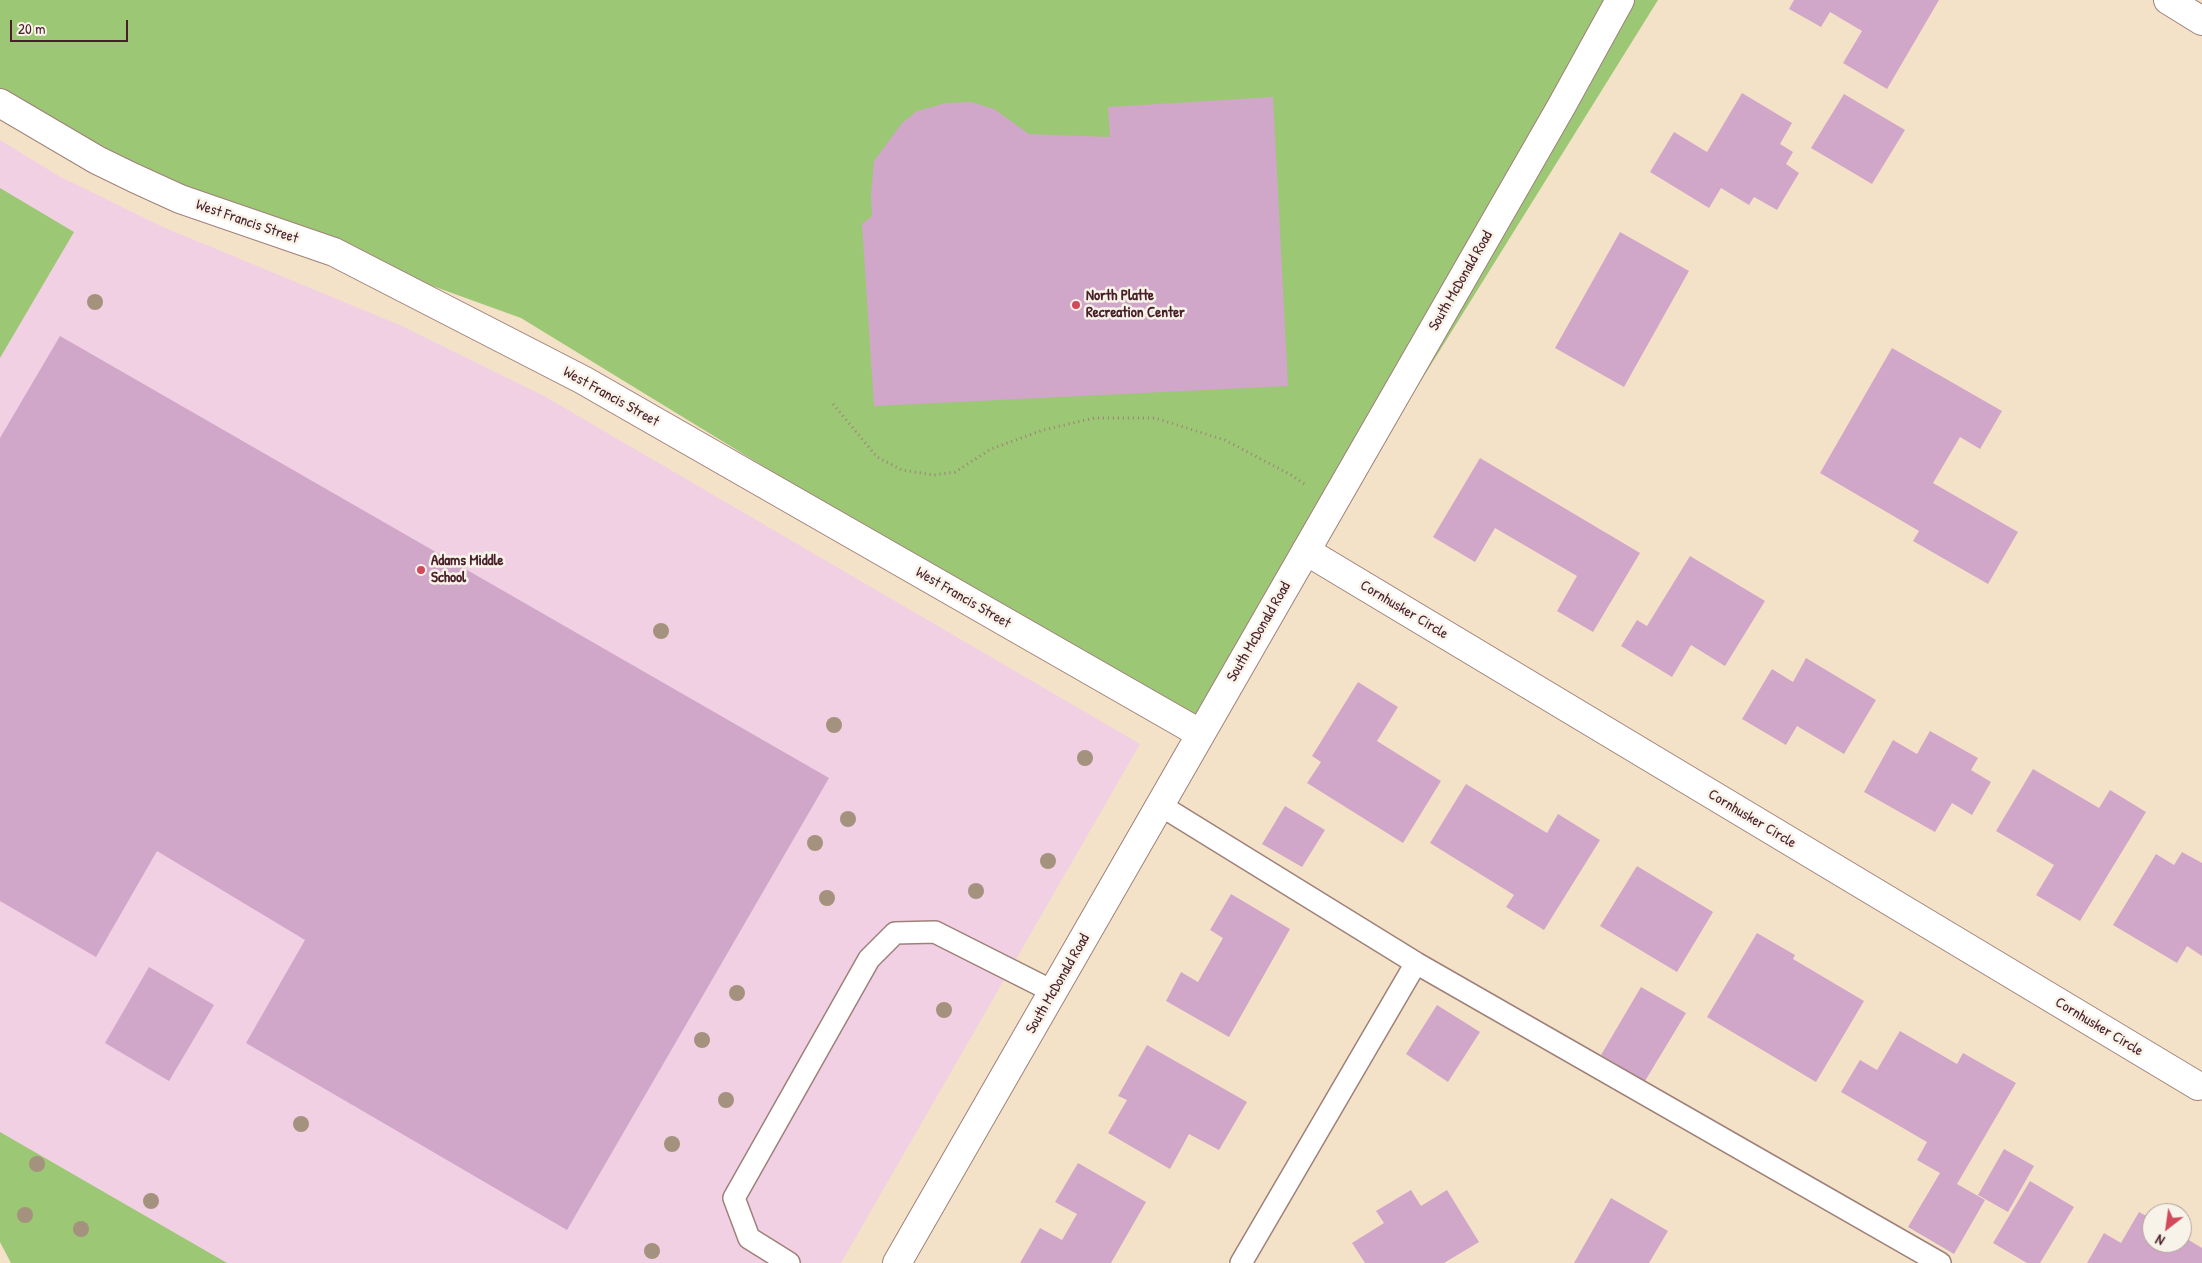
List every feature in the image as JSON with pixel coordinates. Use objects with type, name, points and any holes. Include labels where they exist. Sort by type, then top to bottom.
[{"type":"street","name":"South McDonald Road","points":[[897,1263],[1556,116],[1620,0]]},
{"type":"street","points":[[2168,0],[2202,21]]},
{"type":"street","name":"West Francis Street","points":[[0,103],[97,160],[134,178],[180,199],[334,252],[583,380],[1201,734]]},
{"type":"street","name":"Cornhusker Circle","points":[[1306,551],[2198,1086]]},
{"type":"lane","points":[[1160,805],[1416,963],[1911,1255],[1940,1263]]},
{"type":"lane","points":[[789,1263],[749,1238],[734,1198],[869,959],[895,933],[935,932],[1054,992]]},
{"type":"lane","points":[[1241,1263],[1416,963]]},
{"type":"path","points":[[833,404],[877,457],[902,470],[934,476],[956,472],[991,449],[1043,430],[1094,418],[1155,418],[1225,440],[1291,475],[1333,504]]},
{"type":"shaded area","name":"Adams Middle School","points":[[0,140],[59,176],[163,227],[402,326],[544,396],[1140,744],[841,1263],[11,1263],[0,1242]]},
{"type":"green space","points":[[0,0],[1658,0],[1201,734],[521,318],[134,178],[0,96]]},
{"type":"green space","points":[[0,188],[74,232],[0,358]]},
{"type":"green space","points":[[0,1132],[227,1263],[11,1263],[0,1242]]},
{"type":"building","points":[[1794,0],[1939,0],[1887,89],[1843,63],[1862,31],[1830,12],[1821,27],[1789,9]]},
{"type":"building","points":[[1742,93],[1792,123],[1780,144],[1793,152],[1786,164],[1799,173],[1777,210],[1754,197],[1749,205],[1721,188],[1709,208],[1650,172],[1674,132],[1707,152]]},
{"type":"building","points":[[1844,94],[1905,130],[1872,184],[1811,148]]},
{"type":"building","name":"North Platte Recreation Center","points":[[1273,97],[1288,386],[874,406],[862,224],[872,216],[871,194],[874,161],[902,123],[917,111],[946,103],[971,102],[994,109],[1029,134],[1110,137],[1108,107]]},
{"type":"building","points":[[1620,232],[1689,271],[1624,387],[1555,348]]},
{"type":"building","points":[[60,336],[829,778],[567,1230],[246,1043],[305,940],[157,851],[96,957],[0,901],[0,438]]},
{"type":"building","points":[[1892,348],[2002,411],[1980,449],[1960,437],[1933,483],[2018,532],[1988,584],[1913,541],[1919,531],[1820,473]]},
{"type":"building","points":[[1480,458],[1640,553],[1593,632],[1557,611],[1577,576],[1495,528],[1475,562],[1433,537]]},
{"type":"building","points":[[1690,556],[1765,601],[1725,666],[1691,645],[1672,677],[1621,646],[1637,620],[1647,626]]},
{"type":"building","points":[[1806,658],[1876,700],[1844,754],[1797,726],[1786,745],[1742,719],[1772,669],[1793,682]]},
{"type":"building","points":[[1358,682],[1398,707],[1377,741],[1441,781],[1403,843],[1307,783],[1321,762],[1312,756]]},
{"type":"building","points":[[1930,731],[1978,758],[1971,770],[1991,782],[1972,815],[1952,803],[1935,832],[1864,792],[1893,740],[1917,754]]},
{"type":"building","points":[[2033,769],[2099,808],[2110,790],[2146,812],[2080,921],[2036,895],[2054,865],[1996,831]]},
{"type":"building","points":[[1466,784],[1547,833],[1558,814],[1600,840],[1544,930],[1506,907],[1514,895],[1430,843]]},
{"type":"building","points":[[1285,806],[1325,830],[1302,867],[1262,844]]},
{"type":"building","points":[[2182,852],[2202,863],[2202,956],[2187,946],[2177,963],[2113,925],[2156,854],[2174,865]]},
{"type":"building","points":[[1637,866],[1713,912],[1677,972],[1600,926]]},
{"type":"building","points":[[1231,894],[1290,929],[1229,1037],[1166,1001],[1181,972],[1198,982],[1223,938],[1210,930]]},
{"type":"building","points":[[1757,933],[1795,955],[1793,959],[1864,1001],[1816,1082],[1707,1017]]},
{"type":"building","points":[[149,967],[214,1005],[169,1081],[105,1043]]},
{"type":"building","points":[[1641,987],[1686,1013],[1645,1081],[1601,1055]]},
{"type":"building","points":[[1437,1005],[1480,1032],[1448,1082],[1406,1054]]},
{"type":"building","points":[[1900,1031],[1957,1064],[1963,1053],[2016,1083],[1957,1184],[1985,1200],[1954,1254],[1908,1227],[1940,1173],[1917,1160],[1927,1142],[1841,1092],[1860,1060],[1877,1070]]},
{"type":"building","points":[[1147,1045],[1247,1102],[1219,1150],[1189,1134],[1170,1169],[1108,1133],[1127,1100],[1118,1096]]},
{"type":"building","points":[[2004,1149],[2034,1166],[2008,1212],[1978,1195]]},
{"type":"building","points":[[1078,1163],[1146,1202],[1111,1263],[1020,1263],[1040,1228],[1062,1240],[1077,1214],[1055,1202]]},
{"type":"building","points":[[2030,1181],[2074,1207],[2040,1263],[2027,1263],[1993,1243]]},
{"type":"building","points":[[1411,1190],[1421,1206],[1447,1190],[1479,1242],[1444,1263],[1365,1263],[1352,1243],[1384,1223],[1376,1211]]},
{"type":"building","points":[[1611,1198],[1668,1231],[1649,1263],[1574,1263]]},
{"type":"building","points":[[2139,1212],[2142,1214],[2142,1253],[2192,1253],[2192,1242],[2202,1248],[2202,1263],[2087,1263],[2104,1233],[2121,1243]]},
{"type":"place","name":"North Platte Recreation Center","points":[[1076,305]]},
{"type":"place","name":"Adams Middle School","points":[[421,570]]}]
